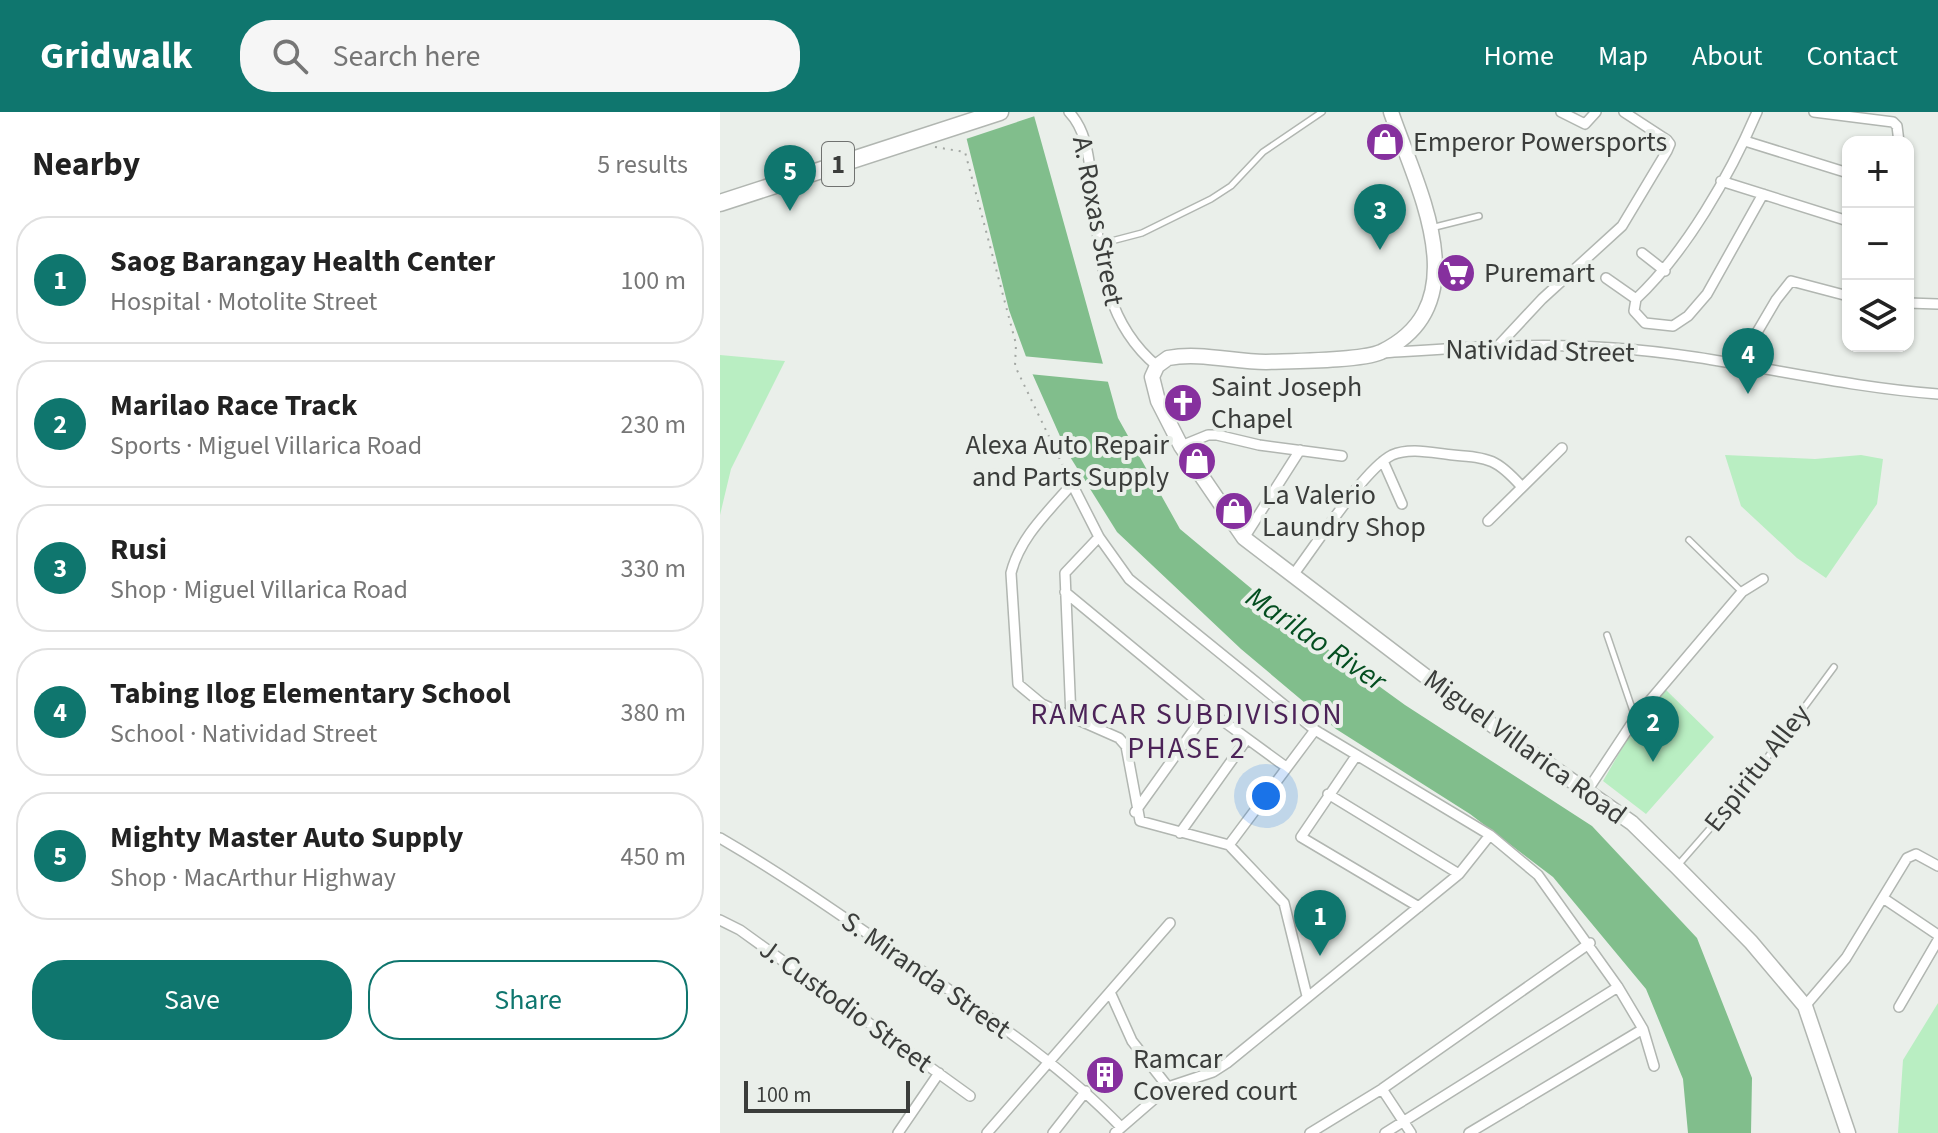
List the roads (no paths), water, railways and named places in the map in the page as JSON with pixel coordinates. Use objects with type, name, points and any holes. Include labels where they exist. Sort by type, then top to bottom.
[{"type":"highway","name":"1","points":[[720,203],[1000,112]]},
{"type":"main road","points":[[1157,366],[1168,358],[1180,356],[1263,362],[1379,353],[1404,337],[1429,301],[1437,261],[1430,228],[1391,112]]},
{"type":"main road","name":"Miguel Villarica Road","points":[[1157,366],[1152,381],[1158,401],[1181,446],[1244,538],[1458,701],[1632,823],[1751,942],[1805,1006],[1848,1133]]},
{"type":"street","name":"A. Roxas Street","points":[[1069,112],[1081,126],[1107,288],[1120,326],[1137,349],[1157,366]]},
{"type":"street","points":[[1561,112],[1585,124],[1596,112]]},
{"type":"street","points":[[1499,345],[1542,299],[1622,226],[1667,151],[1670,144],[1667,140],[1624,112]]},
{"type":"street","points":[[1757,112],[1745,141],[1665,271],[1636,299],[1634,311],[1645,323],[1673,326],[1688,316],[1707,294],[1763,194]]},
{"type":"street","points":[[1814,112],[1897,126],[1898,136]]},
{"type":"street","points":[[1745,141],[1842,171]]},
{"type":"street","points":[[1721,181],[1842,219]]},
{"type":"street","points":[[1642,253],[1665,271]]},
{"type":"street","points":[[1606,278],[1636,299]]},
{"type":"street","points":[[1739,363],[1785,285],[1791,281],[1842,294]]},
{"type":"street","points":[[1914,303],[1938,304]]},
{"type":"street","name":"Natividad Street","points":[[1379,353],[1499,345],[1614,348],[1739,363],[1938,394]]},
{"type":"street","points":[[1181,446],[1217,435],[1342,456]]},
{"type":"street","points":[[1488,521],[1562,448]]},
{"type":"street","points":[[1244,538],[1300,450]]},
{"type":"street","points":[[1293,575],[1383,461],[1409,451],[1489,458],[1501,464],[1522,487]]},
{"type":"street","points":[[1383,461],[1402,504]]},
{"type":"street","points":[[1307,996],[1284,903],[1229,845],[1140,821],[1135,812],[1131,761],[1126,746],[1119,738],[1035,699],[1018,684],[1011,573],[1019,545],[1072,484],[1099,537],[1129,579],[1315,730],[1490,835],[1538,875],[1590,943],[1618,987],[1643,1029],[1654,1066]]},
{"type":"street","points":[[1071,718],[1065,573],[1099,537]]},
{"type":"street","points":[[1587,791],[1636,717],[1742,592],[1763,579]]},
{"type":"street","points":[[1065,592],[1208,710],[1286,767]]},
{"type":"street","points":[[1135,812],[1208,710]]},
{"type":"street","points":[[1229,845],[1315,730]]},
{"type":"street","points":[[1180,833],[1247,739]]},
{"type":"street","points":[[1356,756],[1301,837],[1419,907]]},
{"type":"street","points":[[1328,794],[1459,874]]},
{"type":"street","points":[[1118,1130],[1168,1087],[1213,1072],[1459,874],[1490,835]]},
{"type":"street","name":"S. Miranda Street","points":[[720,838],[774,869],[1048,1061],[1086,1091],[1118,1130]]},
{"type":"street","points":[[1805,1006],[1846,958],[1910,855],[1919,855],[1938,866]]},
{"type":"street","points":[[1883,898],[1938,937],[1899,1007]]},
{"type":"street","name":"J. Custodio Street","points":[[720,920],[740,930],[970,1096]]},
{"type":"street","points":[[987,1133],[1170,923]]},
{"type":"street","points":[[1310,1133],[1382,1089],[1590,943]]},
{"type":"street","points":[[1385,1133],[1618,987]]},
{"type":"street","points":[[1110,992],[1132,1041],[1168,1087]]},
{"type":"street","points":[[1469,1133],[1643,1029]]},
{"type":"street","points":[[898,1133],[939,1073]]},
{"type":"street","points":[[1382,1089],[1411,1133]]},
{"type":"street","points":[[1053,1133],[1086,1091]]},
{"type":"lane","points":[[1100,244],[1142,233],[1211,199],[1231,186],[1263,152],[1322,112]]},
{"type":"lane","points":[[1430,228],[1479,216]]},
{"type":"lane","points":[[1689,540],[1742,592]]},
{"type":"lane","points":[[1607,635],[1636,717]]},
{"type":"lane","name":"Espiritu Alley","points":[[1677,867],[1741,793],[1834,667]]},
{"type":"place","name":"Emperor Powersports","points":[[1385,142]]},
{"type":"place","name":"Mighty Master Auto Supply","points":[[790,211]]},
{"type":"place","name":"Rusi","points":[[1380,250]]},
{"type":"place","name":"Puremart","points":[[1456,273]]},
{"type":"place","name":"Tabing Ilog Elementary School","points":[[1748,394]]},
{"type":"place","name":"Saint Joseph Chapel","points":[[1183,403]]},
{"type":"place","name":"Alexa Auto Repair and Parts Supply","points":[[1197,461]]},
{"type":"place","name":"La Valerio Laundry Shop","points":[[1234,511]]},
{"type":"place","name":"Marilao Race Track","points":[[1653,762]]},
{"type":"place","name":"Saog Barangay Health Center","points":[[1320,956]]},
{"type":"place","name":"Ramcar Covered court","points":[[1105,1075]]},
{"type":"district","name":"RAMCAR SUBDIVISION PHASE 2","points":[[1187,731]]},
{"type":"water label","name":"Marilao River","points":[[1316,639]]}]
